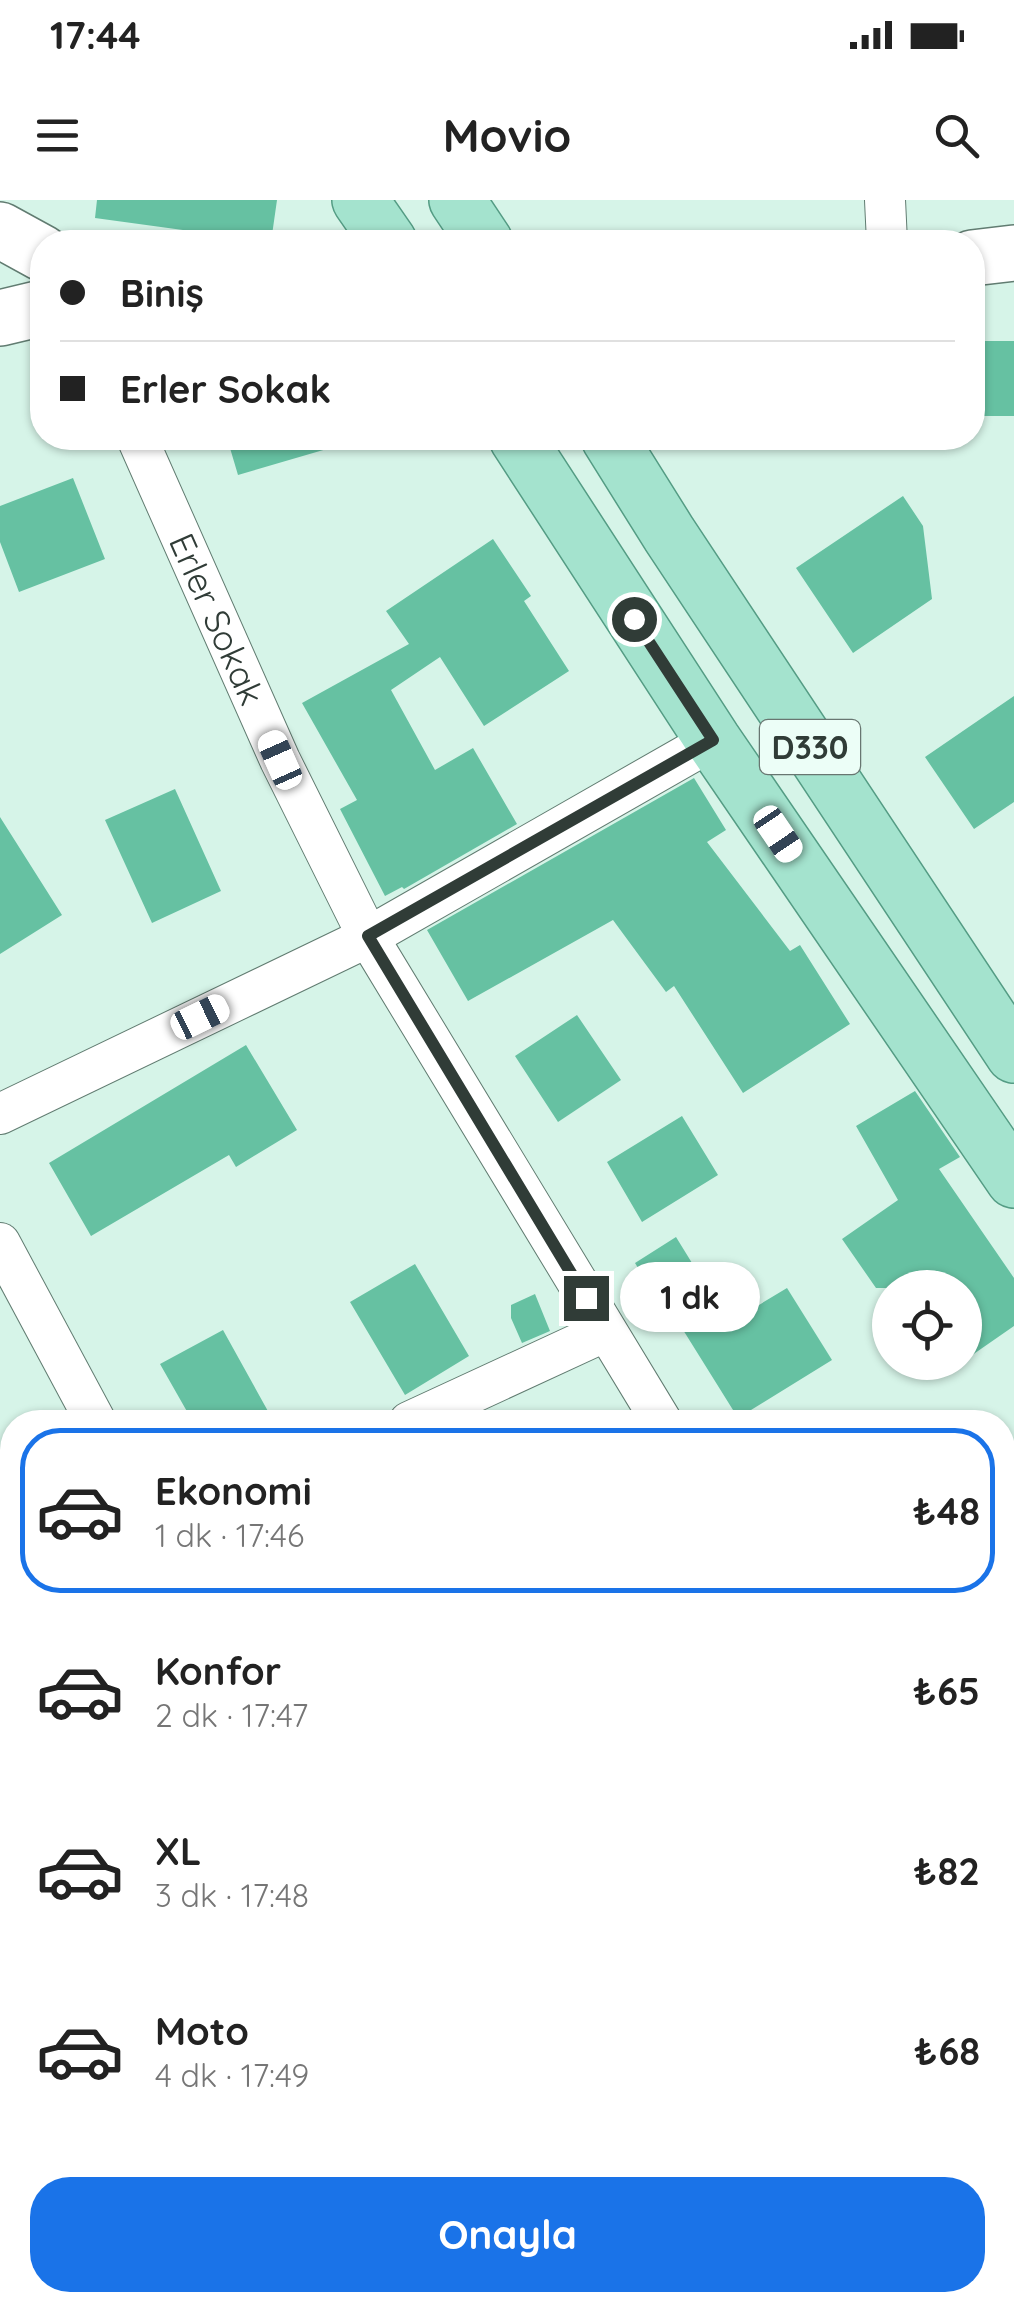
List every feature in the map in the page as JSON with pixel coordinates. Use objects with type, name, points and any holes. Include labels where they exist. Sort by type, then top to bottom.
[{"type":"main road","points":[[360,200],[381,230]]},
{"type":"main road","points":[[457,200],[478,230]]},
{"type":"main road","name":"D330","points":[[525,450],[713,740],[1014,1180]]},
{"type":"main road","name":"D330","points":[[616,450],[1014,1055]]},
{"type":"street","points":[[885,200],[886,230]]},
{"type":"street","points":[[0,230],[30,246]]},
{"type":"street","points":[[985,256],[1014,253]]},
{"type":"street","points":[[0,318],[30,311]]},
{"type":"street","name":"Erler Sokak","points":[[141,450],[280,760],[368,936],[655,1410]]},
{"type":"street","points":[[0,1114],[368,936],[713,740]]},
{"type":"street","points":[[0,1243],[90,1410]]},
{"type":"street","points":[[435,1410],[606,1331]]},
{"type":"building","points":[[97,200],[277,200],[273,230],[183,230],[95,218]]},
{"type":"building","points":[[985,341],[1014,341],[1014,416],[985,416]]},
{"type":"building","points":[[231,450],[323,450],[238,475]]},
{"type":"building","points":[[73,478],[105,559],[19,592],[0,542],[0,506]]},
{"type":"building","points":[[903,496],[923,526],[932,599],[853,653],[796,568]]},
{"type":"building","points":[[493,539],[531,596],[524,601],[569,671],[484,726],[440,657],[391,690],[435,770],[473,748],[517,824],[385,896],[340,809],[357,800],[302,703],[409,644],[386,611]]},
{"type":"building","points":[[1014,696],[1014,802],[974,829],[925,757]]},
{"type":"building","points":[[694,778],[726,830],[707,842],[790,951],[800,945],[850,1024],[743,1093],[674,986],[666,992],[613,920],[468,1001],[427,930]]},
{"type":"building","points":[[175,789],[221,891],[152,923],[105,820]]},
{"type":"building","points":[[0,817],[62,915],[0,954]]},
{"type":"building","points":[[577,1015],[621,1080],[558,1122],[515,1056]]},
{"type":"building","points":[[246,1045],[297,1130],[236,1167],[229,1155],[91,1236],[49,1163]]},
{"type":"building","points":[[915,1091],[960,1157],[939,1169],[1014,1278],[1014,1326],[982,1348],[982,1270],[872,1270],[872,1282],[842,1239],[898,1200],[856,1126]]},
{"type":"building","points":[[682,1116],[718,1175],[642,1222],[607,1162]]},
{"type":"building","points":[[676,1237],[729,1323],[787,1288],[832,1360],[751,1410],[733,1410],[675,1317],[670,1320],[635,1263]]},
{"type":"building","points":[[415,1264],[469,1356],[405,1395],[350,1302]]},
{"type":"building","points":[[535,1294],[550,1331],[522,1343],[511,1318],[511,1305]]},
{"type":"building","points":[[223,1330],[267,1410],[186,1410],[160,1364]]},
{"type":"route","points":[[586,1298],[368,936],[713,740],[634,619]]}]
